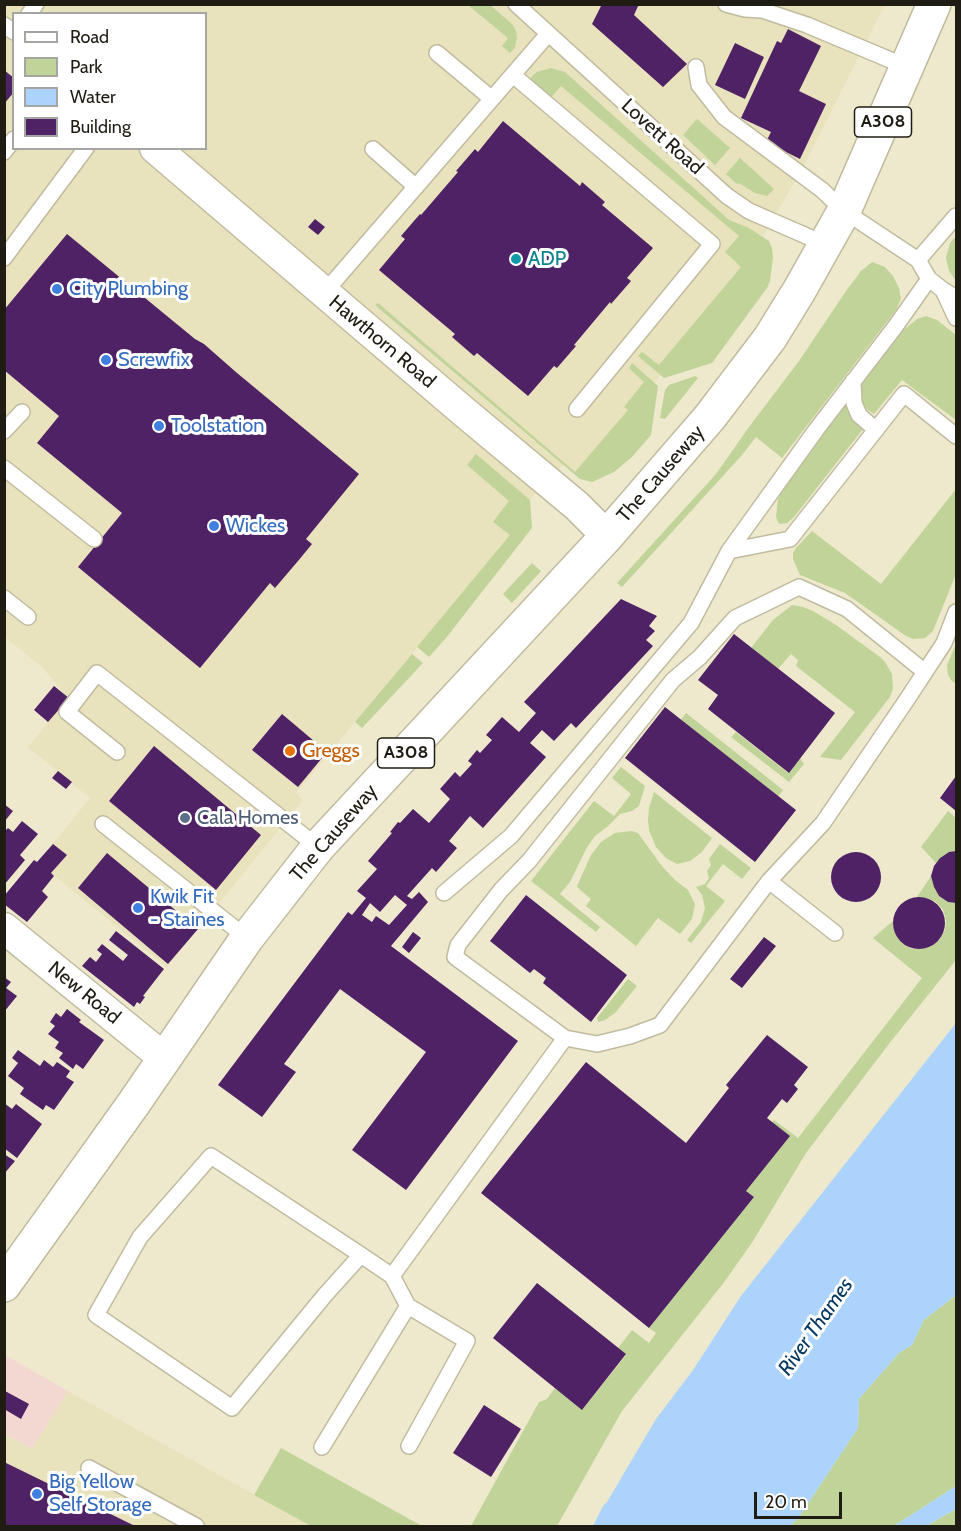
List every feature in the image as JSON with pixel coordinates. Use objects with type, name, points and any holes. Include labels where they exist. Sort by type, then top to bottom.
[{"type":"main road","name":"A308","points":[[833,231],[933,4]]},
{"type":"main road","name":"The Causeway","points":[[4,1285],[134,1103],[247,938],[318,847],[608,536],[711,417],[770,338],[833,231]]},
{"type":"street","name":"Hawthorn Road","points":[[158,150],[577,506],[608,536]]},
{"type":"street","name":"New Road","points":[[4,928],[164,1058]]},
{"type":"lane","name":"Lovett Road","points":[[516,4],[727,196],[749,211],[833,231]]},
{"type":"lane","points":[[726,4],[745,9],[762,10],[807,25],[907,67]]},
{"type":"lane","points":[[324,293],[548,34]]},
{"type":"lane","points":[[437,53],[492,99]]},
{"type":"lane","points":[[696,68],[699,85],[724,117],[822,190],[833,231],[918,260],[929,279],[950,294],[957,318]]},
{"type":"lane","points":[[513,75],[712,244],[577,409]]},
{"type":"lane","points":[[373,149],[416,187]]},
{"type":"lane","points":[[4,258],[85,150]]},
{"type":"lane","points":[[918,260],[957,216]]},
{"type":"lane","points":[[444,893],[511,836],[691,623],[729,551],[929,279]]},
{"type":"lane","points":[[853,381],[854,403],[859,415],[876,430]]},
{"type":"lane","points":[[729,551],[790,539],[904,394],[957,436]]},
{"type":"lane","points":[[4,431],[22,412]]},
{"type":"lane","points":[[4,468],[94,540]]},
{"type":"lane","points":[[925,672],[847,609],[799,587],[735,618],[700,657],[673,680],[529,861],[501,890],[459,945],[456,957],[565,1038],[597,1044],[630,1036],[660,1025],[769,880],[823,823],[925,672],[944,643],[957,612]]},
{"type":"lane","points":[[4,598],[28,617]]},
{"type":"lane","points":[[117,752],[67,712],[98,673],[318,847]]},
{"type":"lane","points":[[103,824],[247,938]]},
{"type":"lane","points":[[769,880],[836,933]]},
{"type":"lane","points":[[392,1276],[565,1038]]},
{"type":"lane","points":[[361,1255],[232,1408],[96,1315],[140,1237],[211,1156],[361,1255],[392,1276],[408,1306],[467,1341],[409,1446]]},
{"type":"lane","points":[[322,1447],[408,1306]]},
{"type":"lane","points":[[89,1468],[196,1527]]},
{"type":"shaded area","points":[[4,5],[885,5],[807,160],[755,251],[581,478],[564,464],[530,500],[531,510],[296,793],[303,800],[167,967],[51,873],[66,855],[53,844],[90,798],[28,747],[68,698],[41,666],[5,637]]},
{"type":"shaded area","points":[[5,1355],[68,1391],[32,1449],[5,1434]]},
{"type":"shaded area","points":[[68,1391],[311,1526],[5,1526],[4,1434],[32,1449]]},
{"type":"green space","points":[[468,5],[490,5],[513,25],[517,38],[515,47],[510,53],[502,46],[508,38]]},
{"type":"green space","points":[[551,68],[565,72],[729,220],[749,228],[769,241],[773,257],[767,288],[712,363],[664,378],[638,356],[642,352],[659,365],[741,267],[725,252],[739,236],[561,86],[547,102],[529,82],[537,72]]},
{"type":"green space","points":[[697,119],[730,148],[715,165],[683,135]]},
{"type":"green space","points":[[740,158],[774,189],[767,196],[737,184],[726,174]]},
{"type":"green space","points":[[954,238],[956,240],[956,281],[949,271],[946,258],[950,243]]},
{"type":"green space","points":[[872,262],[885,267],[899,288],[901,299],[896,310],[782,458],[756,437],[622,587],[617,583],[716,474],[799,361],[846,291],[861,271]]},
{"type":"green space","points":[[378,303],[575,472],[628,410],[624,407],[644,382],[629,368],[632,363],[658,386],[651,435],[632,457],[614,472],[592,482],[580,479],[375,305]]},
{"type":"green space","points":[[926,316],[937,320],[956,335],[956,420],[902,380],[874,414],[862,403],[859,387],[900,333],[917,319]]},
{"type":"green space","points":[[695,376],[698,378],[665,419],[660,418],[665,390],[669,385]]},
{"type":"green space","points":[[848,401],[851,418],[863,429],[794,517],[787,523],[780,524],[776,517],[778,499],[793,473]]},
{"type":"green space","points":[[476,454],[530,500],[532,528],[429,657],[417,647],[510,535],[493,522],[509,501],[467,465]]},
{"type":"green space","points":[[956,489],[956,574],[933,631],[925,638],[913,639],[906,636],[845,593],[800,575],[793,559],[793,553],[812,531],[881,584]]},
{"type":"green space","points":[[532,563],[541,571],[512,603],[503,594]]},
{"type":"green space","points":[[792,605],[813,611],[836,625],[880,657],[892,674],[893,688],[890,697],[841,760],[820,757],[855,712],[796,666],[798,660],[791,654],[778,669],[751,648],[773,620]]},
{"type":"green space","points":[[956,644],[956,684],[948,675],[947,665]]},
{"type":"green space","points":[[412,654],[423,663],[362,728],[355,722]]},
{"type":"green space","points":[[686,713],[783,790],[778,797],[681,720]]},
{"type":"green space","points":[[736,732],[788,773],[800,758],[804,764],[789,782],[731,737]]},
{"type":"green space","points":[[621,767],[645,786],[639,806],[632,811],[620,814],[595,836],[570,882],[560,894],[600,927],[596,932],[531,881],[594,801],[614,816],[631,794],[612,778]]},
{"type":"green space","points":[[654,792],[712,838],[702,852],[690,861],[677,864],[666,858],[656,847],[649,830],[648,820]]},
{"type":"green space","points":[[948,811],[956,818],[956,851],[949,852],[936,863],[921,847]]},
{"type":"green space","points":[[632,831],[638,833],[661,865],[688,890],[695,904],[692,919],[680,934],[658,918],[636,946],[586,906],[591,899],[577,886],[591,855],[601,842],[615,833]]},
{"type":"green space","points":[[720,844],[751,868],[742,879],[723,864],[706,886],[725,901],[691,943],[687,940],[701,922],[705,908],[702,895],[696,887],[705,884],[709,878],[707,871],[711,865],[709,859]]},
{"type":"green space","points":[[931,876],[939,896],[948,902],[956,903],[956,960],[806,1153],[753,1241],[725,1281],[622,1411],[557,1526],[471,1526],[539,1402],[547,1399],[555,1388],[583,1409],[626,1355],[618,1348],[632,1330],[649,1343],[656,1333],[649,1328],[754,1197],[746,1191],[789,1137],[772,1122],[774,1120],[798,1138],[922,978],[873,938],[893,921],[897,936],[903,944],[912,949],[932,946],[940,939],[945,930],[946,920],[943,910],[936,902],[917,897]]},
{"type":"green space","points":[[628,979],[637,986],[615,1013],[598,1022],[597,1018]]},
{"type":"green space","points":[[956,1295],[956,1486],[894,1526],[790,1526],[799,1517],[858,1428],[859,1399],[899,1353],[912,1345],[924,1320]]},
{"type":"green space","points":[[281,1448],[422,1526],[311,1526],[254,1495]]},
{"type":"green space","points":[[956,1509],[956,1526],[926,1526],[930,1524]]},
{"type":"water","name":"River Thames","points":[[956,1023],[956,1295],[924,1320],[912,1345],[899,1353],[859,1399],[858,1428],[799,1517],[790,1526],[593,1526],[656,1419],[693,1370],[741,1296]]},
{"type":"water","points":[[956,1486],[956,1509],[926,1526],[894,1526]]},
{"type":"building","points":[[602,4],[639,4],[634,15],[687,64],[663,87],[592,24]]},
{"type":"building","points":[[788,29],[821,46],[799,91],[826,104],[800,159],[766,142],[771,132],[741,118],[777,41],[781,43]]},
{"type":"building","points":[[735,43],[764,57],[745,99],[715,85]]},
{"type":"building","points":[[4,70],[12,76],[12,94],[4,104]]},
{"type":"building","name":"ADP","points":[[503,121],[580,186],[582,182],[605,202],[602,205],[653,248],[627,278],[631,281],[611,304],[610,302],[557,368],[554,366],[528,396],[477,353],[474,356],[452,337],[455,334],[379,270],[405,239],[401,236],[458,172],[456,171],[475,149],[478,152]]},
{"type":"building","points":[[315,219],[325,227],[318,235],[308,227]]},
{"type":"building","points":[[67,234],[204,344],[359,474],[306,539],[312,544],[275,588],[270,583],[200,668],[78,567],[122,513],[37,443],[59,416],[4,370],[4,310]]},
{"type":"building","points":[[621,599],[657,616],[649,626],[655,631],[646,640],[653,646],[576,728],[571,723],[554,741],[542,730],[530,743],[546,757],[483,828],[470,816],[449,841],[457,848],[436,872],[432,868],[407,896],[412,899],[419,892],[428,902],[391,946],[518,1041],[406,1190],[352,1150],[426,1052],[340,989],[284,1064],[296,1072],[262,1117],[218,1085],[348,912],[352,915],[366,898],[357,891],[377,869],[368,861],[392,833],[390,832],[413,809],[429,823],[450,799],[440,789],[455,772],[460,777],[472,764],[468,761],[477,750],[480,753],[492,740],[486,735],[502,717],[519,732],[536,713],[524,702]],"holes":[[[395,895],[407,905],[389,925],[376,916],[372,922],[362,915],[370,903],[380,912]]]},
{"type":"building","points":[[734,634],[835,713],[789,773],[708,709],[718,695],[698,680]]},
{"type":"building","points":[[54,686],[69,698],[48,722],[34,710]]},
{"type":"building","points":[[665,707],[796,810],[755,862],[625,758]]},
{"type":"building","name":"Greggs","points":[[282,714],[327,752],[298,787],[252,750]]},
{"type":"building","name":"Cala Homes","points":[[154,746],[261,835],[216,890],[109,801]]},
{"type":"building","points":[[58,771],[72,782],[66,789],[52,778]]},
{"type":"building","points":[[956,776],[956,811],[940,798]]},
{"type":"building","points":[[4,804],[13,811],[4,822]]},
{"type":"building","points":[[22,821],[38,834],[20,855],[25,860],[4,885],[4,832],[8,828],[13,832]]},
{"type":"building","points":[[53,844],[67,855],[51,873],[54,876],[42,891],[48,897],[27,922],[4,904],[4,896],[34,860],[37,862]]},
{"type":"building","points":[[956,851],[956,903],[948,902],[939,896],[931,876],[940,858],[949,852]]},
{"type":"building","points":[[856,852],[874,859],[881,877],[874,895],[856,902],[838,895],[831,877],[838,859]]},
{"type":"building","name":"Kwik Fit - Staines","points":[[107,853],[198,929],[168,964],[78,888]]},
{"type":"building","points":[[526,895],[627,975],[591,1022],[543,983],[546,978],[534,969],[530,973],[490,941]]},
{"type":"building","points":[[914,897],[924,897],[933,901],[941,909],[945,923],[941,937],[933,945],[924,949],[914,949],[905,945],[897,937],[893,928],[893,918],[897,909],[905,901]]},
{"type":"building","points":[[116,931],[164,969],[143,996],[145,997],[140,1004],[137,1002],[134,1007],[82,966],[90,957],[96,962],[102,954],[97,950],[102,944],[123,961],[128,955],[109,940]]},
{"type":"building","points":[[413,932],[421,938],[409,953],[402,947]]},
{"type":"building","points":[[764,937],[776,946],[742,988],[730,979]]},
{"type":"building","points":[[4,977],[11,982],[6,988],[17,996],[4,1012]]},
{"type":"building","points":[[67,1009],[81,1020],[79,1022],[104,1040],[83,1069],[76,1064],[73,1069],[59,1058],[63,1053],[55,1048],[59,1042],[48,1034],[55,1026],[50,1022],[56,1013],[61,1017]]},
{"type":"building","points":[[767,1035],[808,1067],[794,1085],[798,1089],[787,1103],[782,1099],[767,1118],[790,1136],[746,1191],[754,1197],[649,1328],[481,1193],[586,1062],[686,1143],[729,1088],[726,1085]]},
{"type":"building","points":[[18,1050],[40,1066],[44,1060],[53,1067],[57,1062],[70,1071],[66,1077],[74,1082],[54,1110],[46,1105],[43,1110],[20,1094],[24,1088],[8,1076],[18,1063],[12,1058]]},
{"type":"building","points":[[4,1103],[12,1109],[16,1104],[42,1124],[17,1158],[4,1148]]},
{"type":"building","points":[[4,1154],[15,1161],[4,1174]]},
{"type":"building","points":[[537,1283],[626,1354],[582,1410],[493,1338]]},
{"type":"building","points":[[5,1391],[29,1404],[21,1419],[4,1409]]},
{"type":"building","points":[[484,1405],[521,1429],[491,1477],[453,1453]]},
{"type":"building","name":"Big Yellow Self Storage","points":[[4,1462],[135,1526],[4,1526]]},
{"type":"place","name":"ADP","points":[[516,259]]},
{"type":"place","name":"City Plumbing","points":[[57,289]]},
{"type":"place","name":"Screwfix","points":[[106,360]]},
{"type":"place","name":"Toolstation","points":[[159,426]]},
{"type":"place","name":"Wickes","points":[[214,526]]},
{"type":"place","name":"Greggs","points":[[290,751]]},
{"type":"place","name":"Cala Homes","points":[[185,818]]},
{"type":"place","name":"Kwik Fit - Staines","points":[[138,908]]},
{"type":"place","name":"Big Yellow Self Storage","points":[[37,1494]]}]
